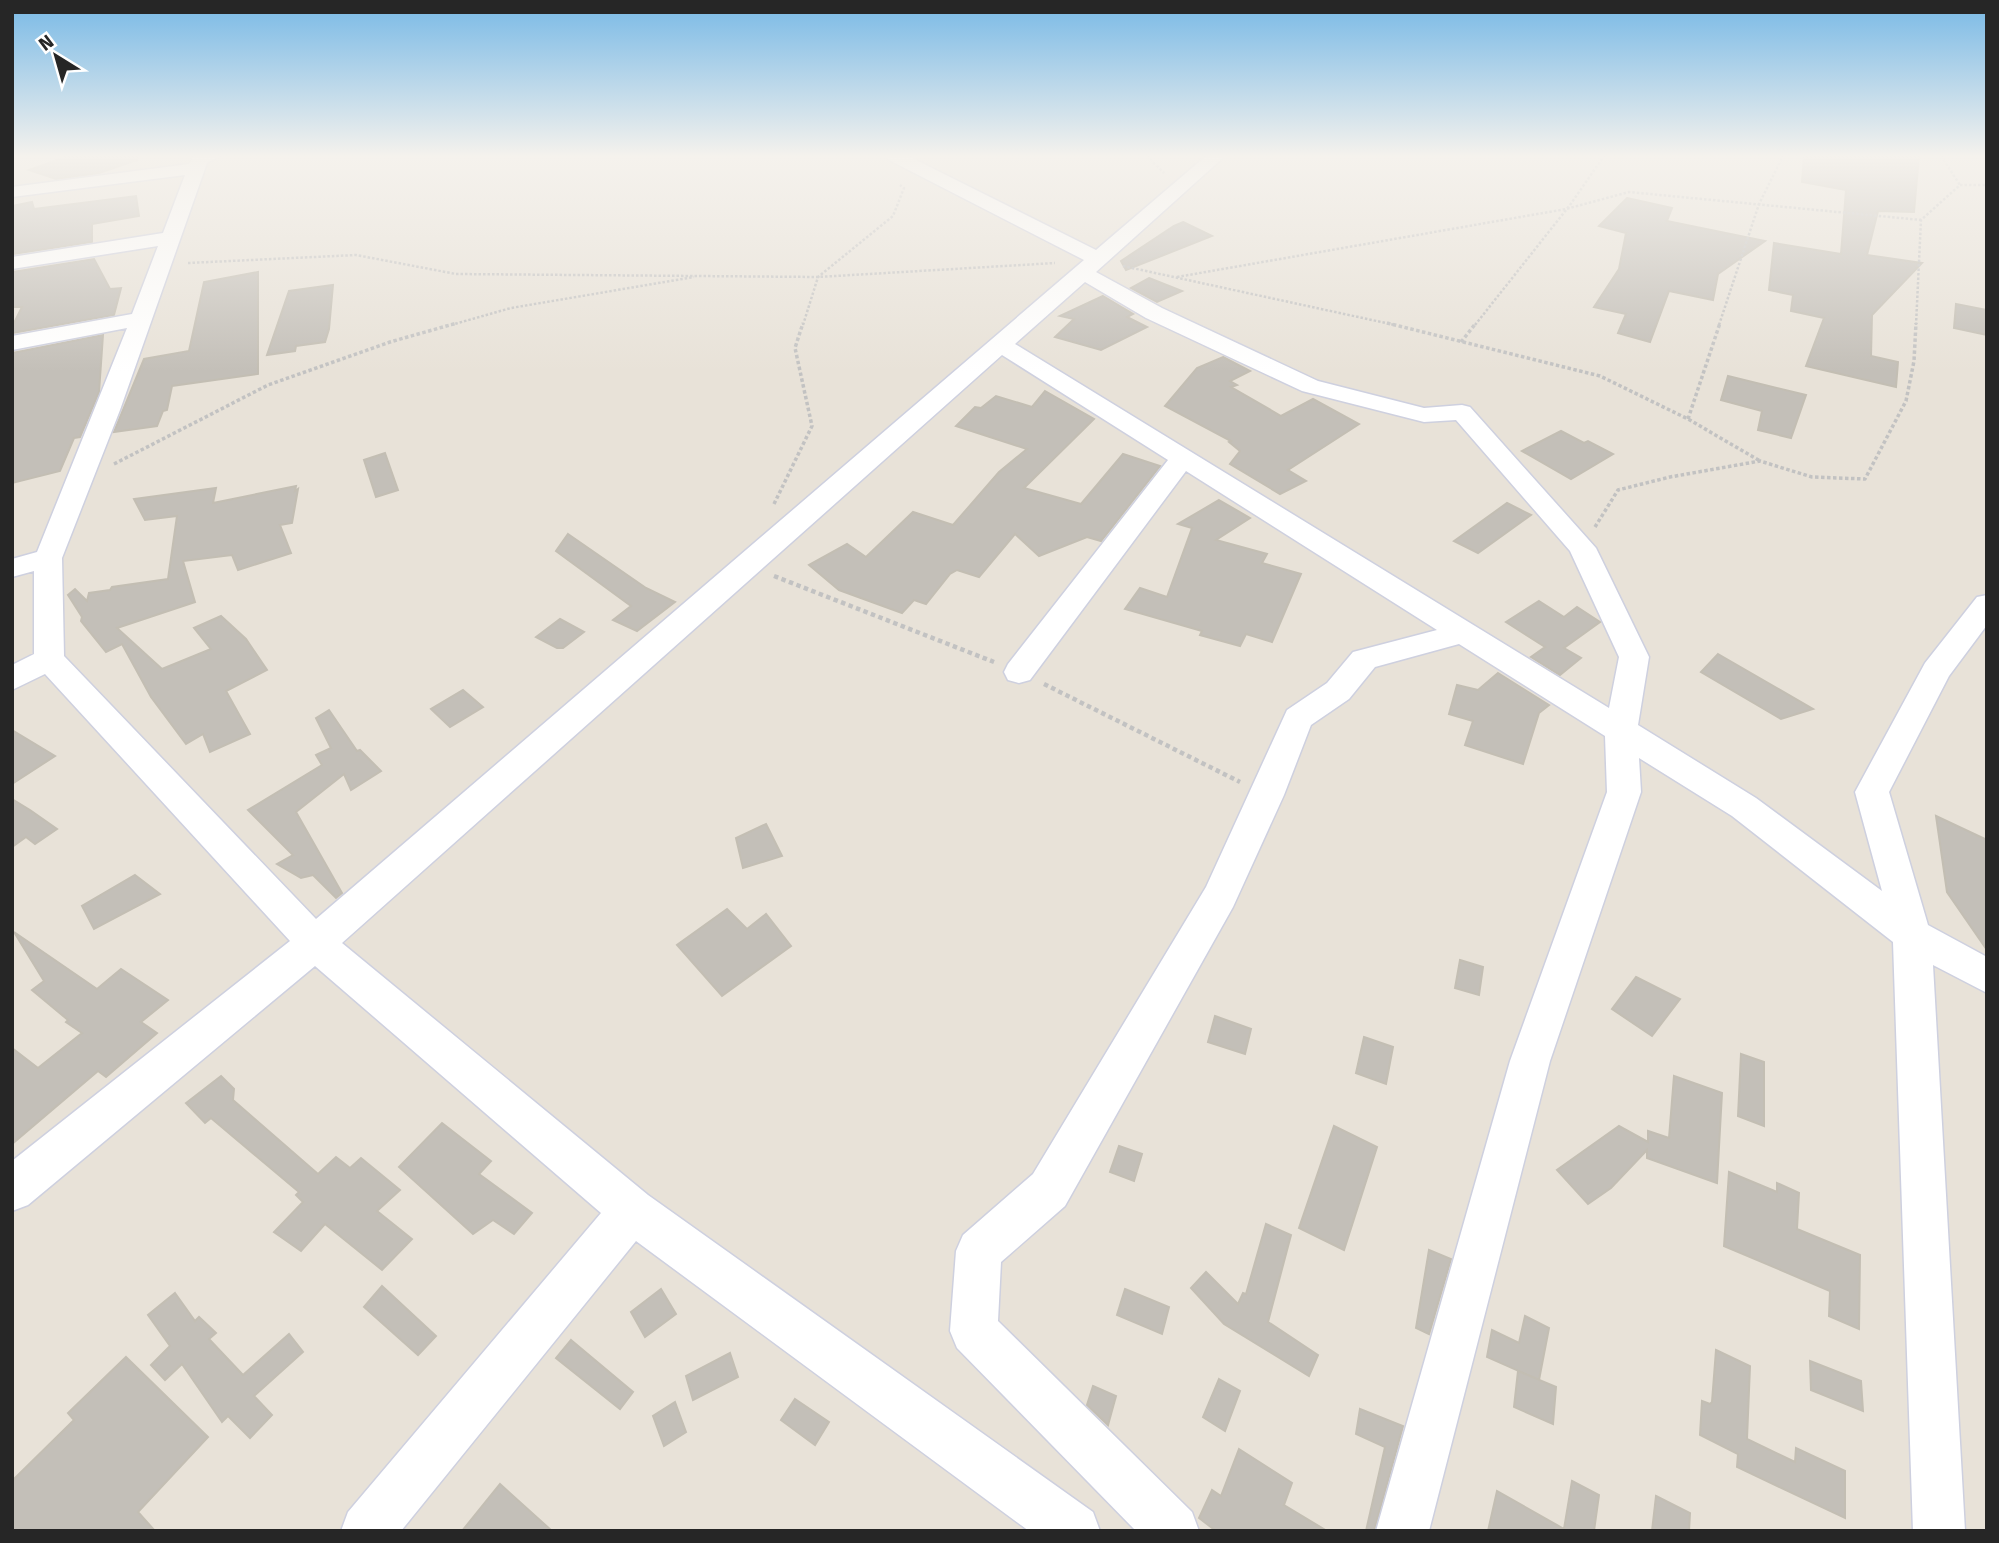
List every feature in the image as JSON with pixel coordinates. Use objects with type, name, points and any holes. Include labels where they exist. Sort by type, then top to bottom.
[{"type":"street","points":[[176,228],[79,482],[47,558],[49,659],[315,943],[632,1212],[1074,1531]]},
{"type":"street","points":[[1023,228],[1091,266],[1154,313],[1310,386],[1424,415],[1462,412],[1582,548],[1634,657],[1621,729],[1624,792],[1530,1061],[1402,1531]]},
{"type":"street","points":[[12,1189],[315,943],[1134,228]]},
{"type":"street","points":[[12,262],[166,251]]},
{"type":"street","points":[[12,343],[141,318]]},
{"type":"street","points":[[1001,345],[1744,807],[1912,935],[1987,976]]},
{"type":"street","points":[[1019,672],[1184,458]]},
{"type":"street","points":[[12,568],[47,558]]},
{"type":"street","points":[[1939,1531],[1912,935],[1872,792],[1936,671],[1987,604]]},
{"type":"street","points":[[1173,1531],[974,1331],[979,1251],[1049,1190],[1220,896],[1267,795],[1298,718],[1338,691],[1364,659],[1464,633]]},
{"type":"street","points":[[12,679],[49,659]]},
{"type":"street","points":[[367,1531],[632,1212]]},
{"type":"path","points":[[773,506],[812,426],[795,348],[818,277],[878,228]]},
{"type":"path","points":[[1172,277],[1456,228]]},
{"type":"path","points":[[1461,342],[1551,228]]},
{"type":"path","points":[[1688,419],[1751,228]]},
{"type":"path","points":[[166,251],[356,255],[456,274],[818,277],[1091,266],[1172,277],[1335,310],[1600,376],[1688,419],[1760,461],[1812,477],[1865,479],[1906,401],[1914,361],[1921,228]]},
{"type":"path","points":[[79,482],[268,385],[390,342],[511,308],[708,275]]},
{"type":"path","points":[[1582,548],[1618,490],[1670,477],[1760,461]]},
{"type":"path","points":[[747,566],[1019,672],[1267,795]]},
{"type":"building","points":[[12,228],[92,228],[92,242],[12,254]]},
{"type":"building","points":[[1171,228],[1195,228],[1212,236],[1126,270],[1121,261]]},
{"type":"building","points":[[1607,228],[1701,228],[1765,241],[1718,274],[1713,300],[1669,291],[1650,342],[1618,333],[1626,314],[1594,307],[1619,269],[1626,233]]},
{"type":"building","points":[[1843,228],[1874,228],[1867,255],[1922,263],[1872,315],[1871,356],[1898,362],[1896,387],[1806,366],[1824,318],[1791,311],[1793,295],[1769,290],[1774,243],[1841,254]]},
{"type":"building","points":[[94,259],[110,289],[121,288],[114,315],[12,333],[12,327],[22,307],[12,307],[12,272]]},
{"type":"building","points":[[258,272],[258,374],[172,386],[167,410],[163,411],[157,426],[114,432],[144,359],[189,351],[204,282]]},
{"type":"building","points":[[1149,278],[1182,291],[1157,302],[1131,288]]},
{"type":"building","points":[[333,285],[329,329],[325,342],[296,346],[295,351],[267,355],[289,291]]},
{"type":"building","points":[[1103,296],[1133,314],[1127,317],[1147,327],[1101,350],[1055,337],[1074,319],[1060,316]]},
{"type":"building","points":[[1956,304],[1987,310],[1987,335],[1954,328]]},
{"type":"building","points":[[103,335],[99,392],[80,437],[74,438],[60,471],[12,483],[12,353]]},
{"type":"building","points":[[1223,357],[1250,371],[1230,381],[1237,385],[1231,387],[1281,416],[1313,399],[1359,424],[1288,470],[1306,481],[1280,494],[1230,464],[1240,451],[1229,442],[1231,441],[1165,406],[1197,368]]},
{"type":"building","points":[[1728,376],[1806,395],[1791,438],[1758,430],[1762,411],[1721,400]]},
{"type":"building","points":[[1045,391],[1094,419],[1024,488],[1081,504],[1123,454],[1160,466],[1101,541],[1087,537],[1039,556],[1015,534],[979,577],[957,570],[950,574],[926,604],[914,600],[902,613],[839,590],[809,565],[847,544],[866,557],[913,512],[953,525],[999,472],[1027,449],[956,426],[975,407],[981,408],[996,396],[1032,407]]},
{"type":"building","points":[[1561,431],[1613,454],[1571,479],[1522,451]]},
{"type":"building","points":[[385,453],[398,490],[376,497],[364,460]]},
{"type":"building","points":[[296,486],[295,491],[298,489],[292,523],[280,525],[291,553],[238,570],[232,555],[183,561],[195,602],[117,628],[162,669],[211,649],[194,628],[221,616],[246,639],[267,670],[226,691],[250,734],[210,752],[203,734],[186,744],[151,697],[122,644],[106,652],[81,621],[82,617],[68,595],[75,589],[87,601],[89,593],[168,579],[177,516],[145,520],[134,499],[216,488],[213,503]]},
{"type":"building","points":[[1219,500],[1250,518],[1216,540],[1267,554],[1262,563],[1301,574],[1272,642],[1246,634],[1240,646],[1200,635],[1202,631],[1125,609],[1140,588],[1167,597],[1192,528],[1178,524]]},
{"type":"building","points":[[1507,503],[1531,515],[1478,553],[1454,541]]},
{"type":"building","points":[[568,534],[646,588],[675,602],[637,631],[613,620],[631,606],[556,551]]},
{"type":"building","points":[[1539,601],[1564,617],[1577,607],[1600,622],[1564,648],[1581,658],[1560,675],[1531,657],[1545,647],[1506,622]]},
{"type":"building","points":[[560,619],[584,632],[563,648],[557,648],[536,637]]},
{"type":"building","points":[[1718,654],[1813,709],[1781,719],[1701,672]]},
{"type":"building","points":[[1498,673],[1549,705],[1539,713],[1523,764],[1465,745],[1473,721],[1449,714],[1457,685],[1478,690]]},
{"type":"building","points":[[463,690],[483,707],[450,727],[431,709]]},
{"type":"building","points":[[329,710],[357,751],[360,750],[381,771],[351,790],[344,774],[296,812],[342,893],[336,898],[313,875],[301,878],[277,864],[293,855],[248,810],[322,765],[316,755],[331,748],[316,718]]},
{"type":"building","points":[[12,730],[55,756],[12,784]]},
{"type":"building","points":[[12,799],[57,829],[35,844],[26,837],[12,847]]},
{"type":"building","points":[[1936,816],[1987,840],[1987,950],[1947,892]]},
{"type":"building","points":[[766,824],[782,856],[743,868],[736,838]]},
{"type":"building","points":[[135,875],[160,894],[94,929],[82,906]]},
{"type":"building","points":[[727,909],[747,929],[766,914],[791,946],[722,996],[677,945]]},
{"type":"building","points":[[14,932],[97,989],[121,969],[168,1000],[141,1022],[157,1033],[106,1077],[98,1071],[12,1144],[12,1048],[38,1068],[82,1033],[32,990],[44,981]]},
{"type":"building","points":[[1460,960],[1483,967],[1479,995],[1455,988]]},
{"type":"building","points":[[1636,977],[1680,999],[1652,1036],[1612,1009]]},
{"type":"building","points":[[1215,1016],[1251,1029],[1245,1054],[1208,1042]]},
{"type":"building","points":[[1364,1037],[1393,1047],[1386,1084],[1356,1073]]},
{"type":"building","points":[[1741,1054],[1764,1062],[1764,1126],[1738,1116]]},
{"type":"building","points":[[221,1076],[234,1089],[233,1100],[318,1174],[336,1157],[350,1168],[361,1158],[400,1190],[377,1211],[412,1239],[382,1270],[325,1224],[301,1251],[274,1232],[303,1202],[296,1195],[299,1192],[211,1118],[205,1123],[186,1103]]},
{"type":"building","points":[[1674,1076],[1722,1093],[1717,1183],[1647,1158],[1647,1150],[1611,1188],[1588,1204],[1557,1170],[1619,1126],[1648,1142],[1648,1131],[1669,1138]]},
{"type":"building","points":[[442,1123],[491,1161],[479,1174],[532,1213],[514,1234],[493,1220],[473,1234],[399,1167]]},
{"type":"building","points":[[1334,1126],[1377,1147],[1344,1250],[1299,1228]]},
{"type":"building","points":[[1119,1146],[1142,1154],[1134,1181],[1110,1172]]},
{"type":"building","points":[[1729,1172],[1777,1192],[1777,1183],[1799,1193],[1797,1229],[1860,1255],[1859,1329],[1829,1316],[1830,1291],[1724,1246]]},
{"type":"building","points":[[1266,1224],[1291,1235],[1268,1322],[1318,1355],[1309,1376],[1224,1324],[1191,1288],[1206,1272],[1238,1304],[1243,1293],[1246,1294]]},
{"type":"building","points":[[1429,1250],[1451,1259],[1429,1334],[1416,1328]]},
{"type":"building","points":[[382,1286],[436,1336],[418,1355],[364,1307]]},
{"type":"building","points":[[661,1289],[676,1314],[645,1337],[631,1312]]},
{"type":"building","points":[[1125,1289],[1169,1307],[1162,1334],[1117,1315]]},
{"type":"building","points":[[175,1293],[195,1321],[199,1317],[216,1333],[209,1339],[243,1375],[289,1334],[303,1352],[254,1396],[272,1415],[250,1438],[228,1416],[222,1422],[182,1364],[165,1380],[151,1365],[170,1346],[148,1315]]},
{"type":"building","points":[[1525,1316],[1549,1328],[1539,1380],[1487,1357],[1492,1330],[1519,1343]]},
{"type":"building","points":[[571,1340],[633,1392],[620,1409],[556,1358]]},
{"type":"building","points":[[1716,1350],[1750,1366],[1747,1439],[1795,1462],[1796,1448],[1845,1471],[1845,1518],[1737,1467],[1738,1454],[1700,1435],[1702,1401],[1710,1404],[1712,1402]]},
{"type":"building","points":[[730,1353],[738,1377],[693,1400],[686,1376]]},
{"type":"building","points":[[126,1357],[208,1437],[138,1512],[155,1531],[12,1531],[12,1481],[74,1420],[68,1413]]},
{"type":"building","points":[[1810,1361],[1861,1381],[1863,1411],[1811,1390]]},
{"type":"building","points":[[1518,1371],[1556,1387],[1553,1424],[1514,1407]]},
{"type":"building","points":[[1219,1379],[1240,1391],[1225,1431],[1203,1417]]},
{"type":"building","points":[[1093,1386],[1116,1396],[1108,1425],[1087,1405]]},
{"type":"building","points":[[795,1399],[829,1422],[815,1445],[781,1420]]},
{"type":"building","points":[[675,1402],[686,1432],[664,1446],[653,1416]]},
{"type":"building","points":[[1360,1409],[1403,1426],[1374,1531],[1366,1531],[1385,1447],[1356,1434]]},
{"type":"building","points":[[1239,1449],[1292,1483],[1284,1505],[1327,1531],[1216,1531],[1199,1518],[1212,1490],[1221,1496]]},
{"type":"building","points":[[1572,1481],[1599,1495],[1594,1531],[1488,1531],[1497,1491],[1564,1529]]},
{"type":"building","points":[[500,1484],[552,1531],[462,1531]]},
{"type":"building","points":[[1656,1496],[1690,1513],[1689,1531],[1652,1531]]}]
